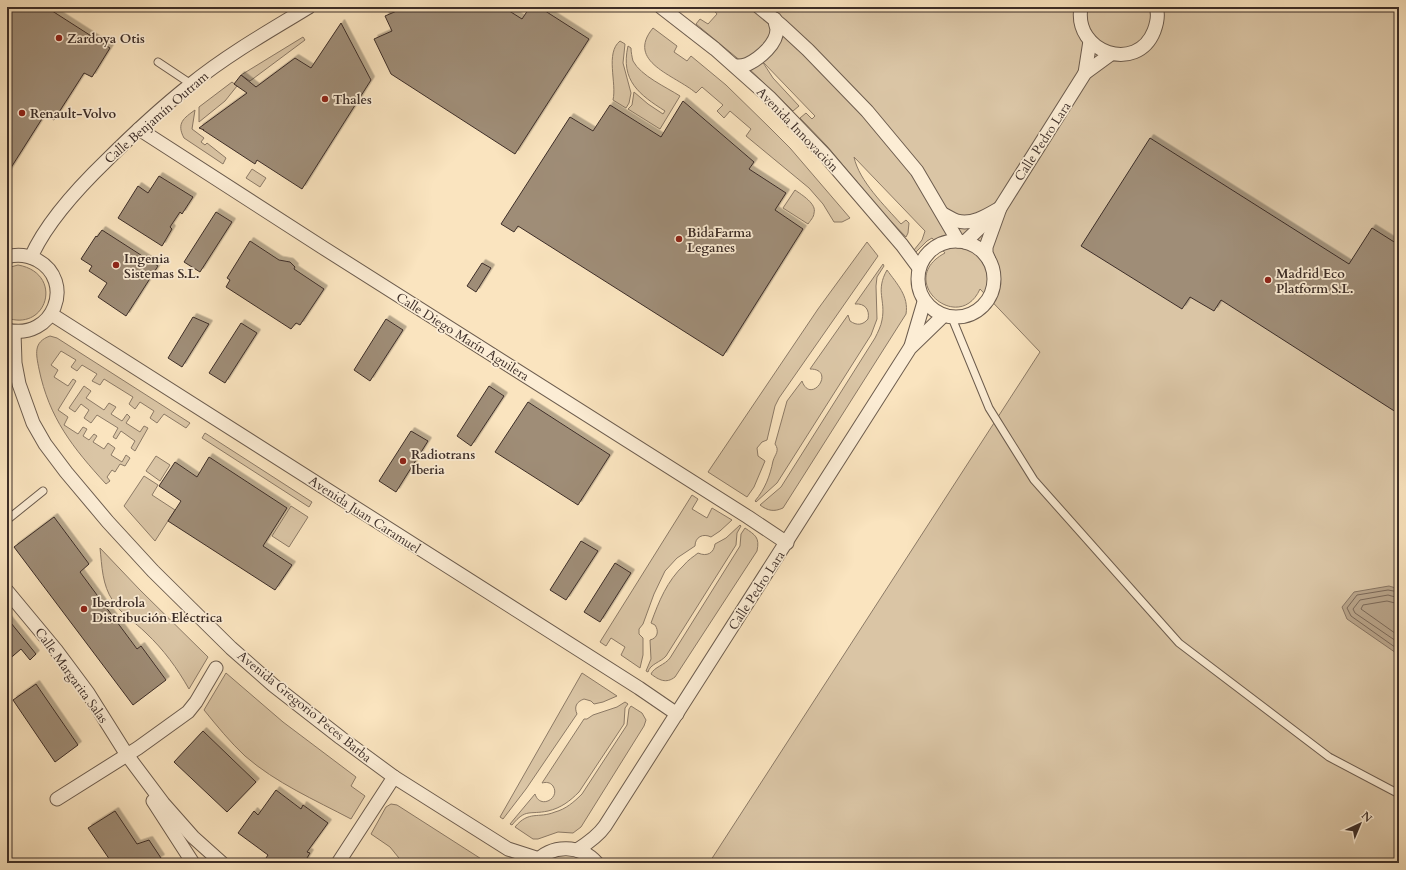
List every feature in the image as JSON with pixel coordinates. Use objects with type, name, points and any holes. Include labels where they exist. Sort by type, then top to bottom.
[{"type":"street","name":"Calle Benjamín Outram","points":[[31,257],[37,243],[79,188],[139,129],[191,84],[248,44],[309,7]]},
{"type":"street","name":"Avenida Innovación","points":[[661,7],[710,44],[769,97],[824,154],[902,245],[918,268]]},
{"type":"street","points":[[759,7],[775,20],[835,77],[867,111],[917,171],[942,214],[962,241],[979,249],[989,260],[994,275],[993,290],[990,297],[980,309],[974,313],[967,316],[947,317],[933,311],[924,302],[919,292],[917,280],[918,268],[922,260],[934,247],[941,243],[962,241]]},
{"type":"street","points":[[1080,7],[1082,28],[1090,41],[1100,50],[1111,54],[1123,54],[1134,52],[1144,45],[1152,36],[1157,24],[1158,11],[1156,7]]},
{"type":"street","points":[[735,66],[746,65],[762,55],[772,43],[776,34],[775,20]]},
{"type":"street","name":"Calle Pedro Lara","points":[[1085,73],[1090,41]]},
{"type":"street","name":"Calle Pedro Lara","points":[[989,260],[986,253],[986,247],[1000,208],[1085,73],[1111,54]]},
{"type":"street","name":"Calle Diego Marín Aguilera","points":[[139,129],[787,543]]},
{"type":"street","points":[[942,214],[957,221],[969,222],[984,218],[1000,208]]},
{"type":"street","name":"Calle Pedro Lara","points":[[962,241],[972,236],[1000,208]]},
{"type":"street","points":[[7,257],[22,255],[31,257],[41,262],[55,281],[57,292],[56,303],[47,320],[35,328],[21,332],[10,331]]},
{"type":"street","name":"Calle Pedro Lara","points":[[597,862],[597,849],[601,832],[787,543],[910,348],[924,302]]},
{"type":"street","name":"Avenida Juan Caramuel","points":[[51,314],[633,684],[677,714]]},
{"type":"street","name":"Calle Pedro Lara","points":[[910,348],[947,317]]},
{"type":"street","name":"Avenida Gregorio Peces Barba","points":[[10,331],[14,363],[33,423],[55,458],[108,522],[153,572],[231,648],[296,702],[394,777],[508,849],[537,861]]},
{"type":"street","name":"Calle Margarita Salas","points":[[7,591],[56,650],[130,759],[164,803],[193,837],[222,863]]},
{"type":"street","points":[[57,799],[130,759],[188,712],[196,702],[216,668]]},
{"type":"street","name":"Calle Margarita Salas","points":[[130,759],[143,786],[193,863]]},
{"type":"street","points":[[338,863],[394,777]]},
{"type":"street","name":"Calle Pedro Lara","points":[[577,850],[601,832]]},
{"type":"street","points":[[537,861],[558,849],[568,848],[588,855],[597,862]]},
{"type":"street","name":"Avenida Gregorio Peces Barba","points":[[508,849],[520,863]]},
{"type":"lane","points":[[158,62],[191,84]]},
{"type":"lane","points":[[947,317],[989,408],[1034,480],[1179,644],[1329,757],[1399,794]]},
{"type":"lane","points":[[7,520],[43,491]]},
{"type":"shaded area","points":[[711,7],[1399,7],[1399,863],[709,863],[1040,352],[980,289],[970,302],[958,307],[946,305],[936,299],[928,289],[926,277],[931,264],[945,253],[932,238],[916,252],[914,250],[922,240],[925,231],[854,157],[861,175],[880,201],[901,224],[906,220],[909,223],[906,237],[883,213],[827,146],[800,118],[806,113],[812,119],[815,116],[762,61],[773,78],[799,106],[793,111],[742,62],[696,24],[700,19],[708,24],[717,14]]},
{"type":"shaded area","points":[[653,28],[677,46],[674,52],[687,61],[691,56],[726,85],[790,148],[850,218],[842,222],[834,222],[823,204],[809,188],[746,136],[751,129],[730,111],[724,118],[717,111],[723,105],[702,87],[696,93],[656,66],[649,59],[645,50],[646,40]]},
{"type":"shaded area","points":[[303,37],[305,40],[250,81],[241,75]]},
{"type":"shaded area","points":[[620,41],[625,44],[623,63],[631,93],[629,103],[626,108],[613,100],[612,60],[613,53]]},
{"type":"shaded area","points":[[628,46],[631,48],[633,61],[642,72],[654,81],[680,96],[660,129],[628,109],[632,105],[634,92],[663,114],[665,111],[640,93],[634,86],[627,69],[626,58]]},
{"type":"shaded area","points":[[232,82],[237,86],[225,101],[199,122],[199,107]]},
{"type":"shaded area","points":[[195,110],[192,129],[204,138],[201,142],[205,145],[207,143],[226,158],[223,164],[184,138],[181,128],[182,121]]},
{"type":"shaded area","points":[[252,169],[266,178],[260,187],[246,178]]},
{"type":"shaded area","points":[[795,190],[813,206],[814,214],[808,224],[783,208]]},
{"type":"shaded area","points":[[867,242],[878,256],[779,398],[775,406],[767,440],[762,442],[757,448],[758,456],[765,461],[754,487],[747,497],[708,472],[818,309]]},
{"type":"shaded area","points":[[883,264],[884,266],[877,277],[877,319],[871,335],[777,483],[756,502],[755,501],[767,482],[777,452],[775,444],[787,401],[802,381],[806,388],[811,390],[820,384],[822,379],[821,374],[818,371],[810,369],[848,315],[850,321],[857,324],[862,324],[868,319],[866,308],[862,305],[855,304]]},
{"type":"shaded area","points":[[18,265],[32,270],[41,279],[46,289],[45,300],[41,309],[32,317],[21,320],[7,318],[7,268]]},
{"type":"shaded area","points":[[887,270],[904,296],[906,302],[906,314],[783,508],[777,510],[766,509],[760,505],[781,487],[875,338],[882,320],[883,307],[881,290]]},
{"type":"shaded area","points":[[50,336],[57,338],[190,423],[186,428],[164,414],[157,423],[150,418],[154,411],[140,402],[135,409],[129,404],[133,397],[104,379],[100,385],[92,381],[97,374],[82,365],[77,371],[71,367],[76,360],[61,351],[51,365],[58,370],[54,377],[68,386],[73,379],[76,381],[58,410],[68,417],[64,425],[78,434],[83,427],[87,429],[83,436],[89,440],[94,434],[97,436],[93,442],[104,449],[108,443],[115,448],[111,455],[122,462],[126,455],[130,458],[125,466],[120,464],[115,472],[112,470],[107,477],[110,481],[106,484],[73,445],[49,403],[43,387],[39,369],[37,349],[41,342]]},
{"type":"shaded area","points":[[84,386],[91,391],[86,398],[104,410],[109,403],[116,407],[111,414],[122,421],[127,414],[130,417],[126,423],[140,432],[144,426],[148,428],[135,451],[131,448],[135,441],[121,431],[116,439],[113,437],[118,428],[97,415],[91,423],[84,418],[89,410],[81,404],[75,412],[69,408]]},
{"type":"shaded area","points":[[205,433],[312,502],[309,507],[202,438]]},
{"type":"shaded area","points":[[156,456],[170,465],[160,481],[146,471]]},
{"type":"shaded area","points":[[144,476],[158,485],[152,495],[175,510],[155,541],[124,506]]},
{"type":"shaded area","points":[[692,495],[698,499],[692,509],[707,518],[712,508],[732,520],[711,537],[705,535],[698,538],[695,546],[677,558],[665,571],[654,594],[643,624],[639,629],[639,634],[643,638],[643,655],[640,668],[621,655],[625,647],[611,638],[606,646],[600,642]]},
{"type":"shaded area","points":[[291,506],[308,517],[289,547],[272,536]]},
{"type":"shaded area","points":[[740,525],[741,526],[737,533],[736,545],[666,656],[653,665],[648,672],[646,671],[651,659],[650,640],[655,638],[657,632],[655,625],[651,623],[660,599],[668,585],[678,571],[689,560],[698,553],[704,555],[712,552],[715,544],[726,538]]},
{"type":"shaded area","points":[[745,528],[756,537],[758,542],[757,551],[675,677],[666,681],[657,678],[651,674],[652,672],[670,658],[740,546],[741,534]]},
{"type":"shaded area","points":[[100,548],[208,657],[189,689],[159,646],[120,610],[109,595],[102,568]]},
{"type":"shaded area","points":[[226,673],[283,722],[356,777],[351,786],[365,796],[351,819],[270,775],[245,756],[219,728],[204,710]]},
{"type":"shaded area","points":[[582,673],[617,696],[594,704],[591,701],[584,699],[577,703],[577,714],[526,789],[503,819],[500,817]]},
{"type":"shaded area","points":[[625,702],[628,704],[625,708],[624,724],[579,792],[569,801],[557,808],[548,811],[525,814],[512,825],[510,824],[535,794],[538,799],[545,802],[552,798],[555,790],[553,786],[545,782],[542,783],[584,719],[617,707]]},
{"type":"shaded area","points":[[631,706],[642,713],[646,720],[644,726],[581,827],[573,833],[558,832],[538,839],[533,839],[515,827],[525,818],[549,814],[563,809],[582,794],[627,725],[629,709]]},
{"type":"shaded area","points":[[391,804],[397,805],[486,862],[403,863],[390,847],[371,834],[386,807]]},
{"type":"water","points":[[1389,586],[1399,589],[1399,655],[1347,619],[1342,607],[1354,592]]},
{"type":"building","points":[[7,7],[46,7],[110,48],[92,77],[84,73],[54,120],[45,114],[7,174]]},
{"type":"building","points":[[406,7],[503,7],[522,19],[530,7],[539,7],[589,39],[515,154],[391,74],[374,39],[392,31],[385,16]]},
{"type":"building","points":[[341,23],[371,80],[302,189],[257,160],[255,164],[199,128],[247,93],[234,84],[241,75],[256,87],[295,58],[311,68]]},
{"type":"building","name":"BidaFarma Leganes","points":[[683,101],[754,162],[749,169],[786,193],[775,210],[803,229],[723,356],[518,226],[514,232],[501,224],[570,117],[593,131],[610,105],[661,137]]},
{"type":"building","name":"Madrid Eco Platform S.L.","points":[[1150,138],[1349,264],[1372,228],[1399,245],[1399,414],[1221,300],[1214,311],[1190,297],[1182,309],[1081,246]]},
{"type":"building","points":[[159,176],[193,197],[182,214],[180,212],[170,227],[172,229],[162,246],[118,218],[138,186],[148,193]]},
{"type":"building","points":[[216,212],[232,222],[200,272],[184,262]]},
{"type":"building","name":"Ingenia Sistemas S.L.","points":[[102,230],[158,266],[126,316],[98,297],[107,283],[89,271],[92,266],[81,259],[96,236],[97,237]]},
{"type":"building","points":[[250,241],[279,260],[290,262],[295,267],[294,269],[324,289],[300,325],[296,323],[291,329],[226,287],[230,280],[227,278]]},
{"type":"building","points":[[482,263],[491,268],[476,292],[467,286]]},
{"type":"building","points":[[193,317],[209,324],[182,367],[168,358]]},
{"type":"building","points":[[386,319],[403,330],[370,381],[354,370]]},
{"type":"building","points":[[241,323],[257,333],[225,383],[209,373]]},
{"type":"building","points":[[489,386],[504,396],[471,446],[457,436]]},
{"type":"building","points":[[528,402],[610,455],[578,505],[495,452]]},
{"type":"building","name":"Radiotrans Iberia","points":[[411,431],[428,441],[396,492],[379,481]]},
{"type":"building","points":[[209,457],[287,508],[263,546],[292,565],[275,590],[168,521],[181,501],[159,486],[175,462],[197,477]]},
{"type":"building","name":"Iberdrola Distribución Eléctrica","points":[[54,517],[89,564],[80,572],[137,649],[141,646],[166,680],[133,705],[14,547]]},
{"type":"building","points":[[581,541],[598,551],[566,600],[550,590]]},
{"type":"building","points":[[615,563],[631,573],[600,622],[584,612]]},
{"type":"building","points":[[7,618],[36,654],[30,660],[21,649],[7,661]]},
{"type":"building","points":[[36,684],[78,745],[55,762],[13,700]]},
{"type":"building","points":[[203,731],[256,782],[227,812],[174,762]]},
{"type":"building","points":[[276,790],[301,809],[303,805],[328,823],[307,852],[310,853],[304,863],[274,863],[266,858],[268,855],[238,833],[254,811],[258,815]]},
{"type":"building","points":[[115,811],[137,844],[149,840],[161,858],[153,863],[112,863],[88,828]]},
{"type":"place","name":"Zardoya Otis","points":[[59,38]]},
{"type":"place","name":"Thales","points":[[325,99]]},
{"type":"place","name":"Renault-Volvo","points":[[22,113]]},
{"type":"place","name":"BidaFarma Leganes","points":[[679,239]]},
{"type":"place","name":"Ingenia Sistemas S.L.","points":[[116,265]]},
{"type":"place","name":"Madrid Eco Platform S.L.","points":[[1268,280]]},
{"type":"place","name":"Radiotrans Iberia","points":[[403,461]]},
{"type":"place","name":"Iberdrola Distribución Eléctrica","points":[[84,609]]}]
